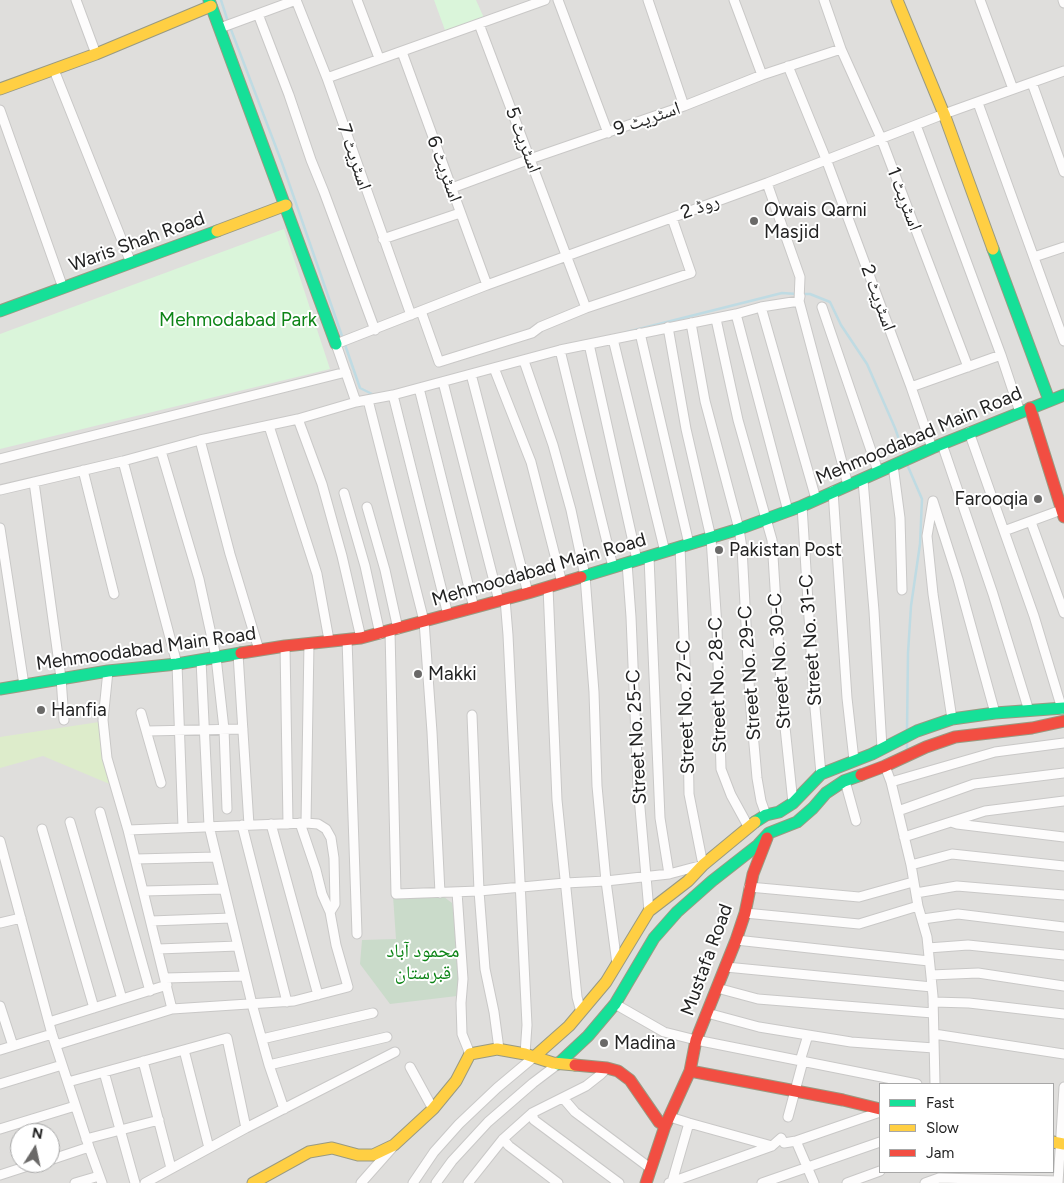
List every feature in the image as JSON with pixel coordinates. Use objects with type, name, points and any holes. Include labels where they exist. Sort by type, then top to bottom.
[{"type":"street","points":[[76,0],[96,54]]},
{"type":"street","points":[[224,27],[296,0]]},
{"type":"street","name":"اسٹریٹ 7","points":[[296,0],[327,78],[410,315]]},
{"type":"street","points":[[357,0],[379,58]]},
{"type":"street","points":[[327,78],[545,0]]},
{"type":"street","points":[[558,0],[608,133]]},
{"type":"street","points":[[648,0],[684,106]]},
{"type":"street","points":[[734,0],[762,75]]},
{"type":"street","name":"اسٹریٹ 1","points":[[824,0],[841,49],[881,138],[968,368]]},
{"type":"street","points":[[898,0],[944,114],[1049,400]]},
{"type":"street","points":[[980,0],[1013,89]]},
{"type":"street","points":[[0,89],[96,54],[210,3],[224,27],[286,205],[340,343],[346,372],[356,402]]},
{"type":"street","points":[[258,14],[289,94],[373,330]]},
{"type":"street","name":"اسٹریٹ 5","points":[[479,24],[586,308]]},
{"type":"street","name":"اسٹریٹ 9","points":[[452,188],[684,106],[762,75],[841,49]]},
{"type":"street","name":"اسٹریٹ 6","points":[[402,52],[487,285]]},
{"type":"street","name":"اسٹریٹ 2","points":[[788,66],[826,159],[933,448],[993,594],[1029,711]]},
{"type":"street","points":[[54,70],[131,263]]},
{"type":"street","name":"روڈ 2","points":[[340,343],[487,285],[767,183],[944,114],[1064,71]]},
{"type":"street","points":[[1032,83],[1064,172]]},
{"type":"street","points":[[978,103],[1064,341]]},
{"type":"street","points":[[0,110],[63,288]]},
{"type":"street","points":[[916,125],[1001,355],[1025,410],[1063,512],[1004,532]]},
{"type":"street","points":[[767,183],[799,272],[799,298],[848,485]]},
{"type":"street","name":"Waris Shah Road","points":[[0,311],[286,205]]},
{"type":"street","points":[[383,239],[460,213]]},
{"type":"street","points":[[421,311],[439,362],[532,333],[540,327],[586,308],[691,273],[672,218]]},
{"type":"street","points":[[1034,257],[1064,247]]},
{"type":"street","points":[[0,490],[124,461],[200,440],[298,419],[356,402],[393,395],[560,350],[736,314],[799,298]]},
{"type":"street","points":[[822,307],[878,471]]},
{"type":"street","points":[[761,308],[816,499]]},
{"type":"street","points":[[736,314],[788,511]]},
{"type":"street","name":"Street No. 30-C","points":[[716,318],[738,420],[772,540],[782,698],[793,803]]},
{"type":"street","name":"Street No. 29-C","points":[[691,323],[706,401],[739,529],[742,548],[750,699],[757,778],[761,801],[766,815]]},
{"type":"street","name":"Street No. 28-C","points":[[668,327],[686,429],[710,538],[717,627],[721,769],[731,795],[748,826]]},
{"type":"street","name":"Street No. 27-C","points":[[640,333],[684,546],[689,794],[703,865]]},
{"type":"street","points":[[613,338],[665,552]]},
{"type":"street","name":"Street No. 25-C","points":[[589,344],[632,562],[631,617],[638,785],[649,911]]},
{"type":"street","points":[[560,350],[613,568]]},
{"type":"street","points":[[911,387],[1001,355]]},
{"type":"street","points":[[524,360],[553,445],[571,510],[585,576],[594,692],[597,786],[606,881],[617,964]]},
{"type":"street","points":[[494,368],[531,462],[562,583]]},
{"type":"street","points":[[0,459],[346,372]]},
{"type":"street","points":[[471,374],[528,593]]},
{"type":"street","points":[[443,382],[502,600],[508,635],[519,887],[527,1025],[532,1057]]},
{"type":"street","points":[[419,388],[474,608]]},
{"type":"street","points":[[393,395],[448,615]]},
{"type":"street","name":"Mehmoodabad Main Road","points":[[0,689],[108,670],[177,664],[284,646],[360,638],[389,632],[613,568],[739,529],[802,506],[969,432],[1049,400],[1063,397]]},
{"type":"street","points":[[368,400],[424,621],[440,892]]},
{"type":"street","points":[[298,419],[322,484],[342,556],[360,638]]},
{"type":"street","points":[[269,426],[317,574],[329,640]]},
{"type":"street","points":[[413,1183],[434,1152],[459,1124],[497,1088],[569,1026],[606,982],[649,911],[688,881],[703,865],[748,826],[766,815],[779,812],[793,803],[821,774],[872,754],[917,731],[952,719],[995,713],[1063,708],[1034,616],[969,432]]},
{"type":"street","points":[[200,440],[230,554],[259,650]]},
{"type":"street","points":[[162,451],[199,579],[216,658],[224,729],[227,808]]},
{"type":"street","points":[[124,461],[177,664],[184,827]]},
{"type":"street","points":[[895,464],[900,518],[902,590]]},
{"type":"street","points":[[83,470],[114,594]]},
{"type":"street","points":[[863,480],[874,610],[882,748]]},
{"type":"street","points":[[34,482],[61,678],[64,720]]},
{"type":"street","points":[[834,491],[847,698],[854,760]]},
{"type":"street","points":[[344,493],[365,566],[389,632]]},
{"type":"street","points":[[952,719],[933,594],[927,536],[933,501],[958,579],[995,713]]},
{"type":"street","name":"Street No. 31-C","points":[[802,506],[814,697],[821,774]]},
{"type":"street","points":[[367,507],[385,570],[389,632],[396,894],[479,891],[606,881],[669,874],[703,865]]},
{"type":"street","points":[[1030,522],[1064,613]]},
{"type":"street","points":[[0,528],[24,685]]},
{"type":"street","points":[[649,556],[660,818],[669,874]]},
{"type":"street","points":[[548,587],[557,800],[581,1012]]},
{"type":"street","points":[[347,639],[357,934]]},
{"type":"street","points":[[56,1045],[172,1009],[286,1002],[348,987],[336,945],[330,912],[322,894],[303,823],[309,643]]},
{"type":"street","points":[[284,646],[288,824]]},
{"type":"street","points":[[238,654],[243,729],[245,825],[286,1002]]},
{"type":"street","points":[[201,660],[209,826],[252,1004],[269,1065],[284,1109]]},
{"type":"street","points":[[108,670],[103,720],[107,758],[136,859],[172,1009]]},
{"type":"street","points":[[142,713],[161,783]]},
{"type":"street","points":[[472,715],[479,891],[485,969],[499,1049]]},
{"type":"street","points":[[436,1183],[452,1161],[488,1122],[588,1036],[615,1004],[654,938],[677,912],[712,881],[758,845],[769,833],[797,822],[826,793],[845,781],[885,766],[926,746],[955,737],[1064,723]]},
{"type":"street","points":[[147,732],[243,729]]},
{"type":"street","points":[[891,782],[995,752],[1064,743]]},
{"type":"street","points":[[885,766],[891,782],[911,865],[928,948],[933,1002],[934,1083]]},
{"type":"street","points":[[898,811],[974,784],[1064,773]]},
{"type":"street","points":[[845,781],[856,822]]},
{"type":"street","points":[[904,837],[985,811],[1064,801]]},
{"type":"street","points":[[100,812],[150,990]]},
{"type":"street","points":[[70,822],[122,999]]},
{"type":"street","points":[[951,822],[1064,837]]},
{"type":"street","points":[[271,824],[318,995]]},
{"type":"street","points":[[128,830],[318,824],[326,829],[332,838],[335,904],[330,912]]},
{"type":"street","points":[[42,829],[94,1008]]},
{"type":"street","name":"Mustafa Road","points":[[646,1183],[667,1121],[690,1070],[696,1040],[736,940],[745,913],[749,887],[769,833]]},
{"type":"street","points":[[0,841],[3,863],[21,918],[52,1034],[87,1143],[101,1179],[75,1183]]},
{"type":"street","points":[[911,865],[952,854],[1064,866]]},
{"type":"street","points":[[136,859],[216,857]]},
{"type":"street","points":[[749,887],[859,897],[913,882]]},
{"type":"street","points":[[916,893],[957,886],[1064,895]]},
{"type":"street","points":[[144,891],[224,888]]},
{"type":"street","points":[[361,1183],[394,1145],[433,1109],[456,1081],[470,1054],[462,1034],[461,1003],[463,979],[457,892]]},
{"type":"street","points":[[745,913],[859,924],[918,906]]},
{"type":"street","points":[[923,920],[958,914],[1064,927]]},
{"type":"street","points":[[0,924],[21,918]]},
{"type":"street","points":[[151,921],[231,918]]},
{"type":"street","points":[[736,940],[929,961]]},
{"type":"street","points":[[928,948],[968,945],[1064,955]]},
{"type":"street","points":[[158,949],[238,946]]},
{"type":"street","points":[[726,967],[932,987]]},
{"type":"street","points":[[931,974],[978,973],[1064,986]]},
{"type":"street","points":[[49,1022],[150,990],[166,982],[245,976]]},
{"type":"street","points":[[717,988],[758,999],[933,1013]]},
{"type":"street","points":[[933,1002],[970,1003],[1064,1014]]},
{"type":"street","points":[[615,1004],[664,1032],[912,1083]]},
{"type":"street","points":[[0,1006],[13,1046]]},
{"type":"street","points":[[262,1039],[373,1013]]},
{"type":"street","points":[[707,1014],[759,1027],[851,1042],[934,1048]]},
{"type":"street","points":[[0,1050],[52,1034]]},
{"type":"street","points":[[934,1034],[1064,1054]]},
{"type":"street","points":[[788,1117],[796,1091],[808,1035]]},
{"type":"street","points":[[269,1065],[387,1037]]},
{"type":"street","points":[[68,1082],[228,1038],[246,1128]]},
{"type":"street","points":[[470,1054],[499,1049],[556,1063],[607,1068],[618,1071],[630,1080],[659,1122],[689,1123],[772,1146]]},
{"type":"street","points":[[184,1050],[209,1148]]},
{"type":"street","points":[[144,1183],[246,1128],[395,1052]]},
{"type":"street","points":[[143,1062],[172,1168]]},
{"type":"street","points":[[0,1084],[62,1065]]},
{"type":"street","points":[[410,1067],[433,1109]]},
{"type":"street","points":[[468,1183],[503,1138],[532,1113],[586,1086],[607,1068]]},
{"type":"street","points":[[690,1070],[796,1091],[879,1111]]},
{"type":"street","points":[[104,1072],[135,1183]]},
{"type":"street","points":[[925,1183],[939,1178],[1060,1178],[1058,1113],[1064,1088]]},
{"type":"street","points":[[563,1098],[575,1112],[650,1168]]},
{"type":"street","points":[[0,1129],[75,1106]]},
{"type":"street","points":[[671,1182],[772,1146],[781,1138],[784,1143],[796,1141],[879,1111]]},
{"type":"street","points":[[532,1113],[534,1120],[619,1183]]},
{"type":"street","points":[[60,1155],[120,1131],[159,1120]]},
{"type":"street","points":[[671,1182],[689,1123]]},
{"type":"street","points":[[503,1138],[509,1146],[558,1183]]},
{"type":"street","points":[[796,1141],[814,1183]]},
{"type":"street","points":[[762,1183],[879,1142]]},
{"type":"street","points":[[253,1183],[309,1152],[332,1148],[358,1155],[373,1155],[394,1145]]},
{"type":"street","points":[[847,1183],[879,1171]]},
{"type":"shaded area","points":[[0,0],[1064,0],[1064,1183],[0,1183]]},
{"type":"green space","points":[[434,0],[476,0],[484,18],[446,33]]},
{"type":"green space","name":"Mehmodabad Park","points":[[284,229],[330,369],[0,449],[0,334]]},
{"type":"green space","points":[[99,722],[112,785],[43,756],[0,768],[0,737]]},
{"type":"green space","name":"محمود آباد قبرستان","points":[[440,894],[452,903],[461,973],[457,996],[390,1004],[360,964],[362,940],[396,939],[393,896]]},
{"type":"waterway","points":[[221,0],[228,22]]},
{"type":"waterway","points":[[230,27],[282,163],[360,388],[374,395]]},
{"type":"waterway","points":[[627,332],[782,293],[797,294]]},
{"type":"waterway","points":[[802,294],[810,294],[830,302],[841,325],[867,364],[895,428],[905,457]]},
{"type":"waterway","points":[[906,462],[922,499],[920,544],[911,606],[908,653],[907,732]]},
{"type":"waterway","points":[[907,740],[907,748]]},
{"type":"traffic: fast","points":[[209,0],[336,344]]},
{"type":"traffic: fast","points":[[0,311],[217,231]]},
{"type":"traffic: fast","points":[[993,249],[1049,400]]},
{"type":"traffic: fast","points":[[581,577],[739,529],[802,506],[932,448],[1064,395]]},
{"type":"traffic: fast","points":[[0,689],[108,671],[177,664],[241,653]]},
{"type":"traffic: fast","points":[[755,822],[766,815],[779,812],[793,803],[821,774],[872,754],[917,731],[952,719],[995,713],[1064,708]]},
{"type":"traffic: fast","points":[[558,1064],[588,1036],[615,1004],[654,938],[677,912],[712,881],[758,845],[769,833],[797,822],[826,793],[844,781],[861,775]]},
{"type":"traffic: slow","points":[[897,0],[944,114],[993,249]]},
{"type":"traffic: slow","points":[[0,89],[96,54],[211,6]]},
{"type":"traffic: slow","points":[[217,231],[286,205]]},
{"type":"traffic: slow","points":[[534,1057],[569,1026],[606,982],[649,911],[688,881],[703,865],[755,822]]},
{"type":"traffic: slow","points":[[253,1183],[309,1152],[332,1148],[358,1155],[373,1155],[394,1145],[433,1109],[456,1081],[470,1054],[497,1049],[525,1054],[553,1063],[575,1065]]},
{"type":"traffic: slow","points":[[1054,1142],[1064,1144]]},
{"type":"traffic: jam","points":[[1030,408],[1064,517]]},
{"type":"traffic: jam","points":[[241,653],[361,638],[581,577]]},
{"type":"traffic: jam","points":[[861,775],[926,747],[955,737],[1032,728],[1064,721]]},
{"type":"traffic: jam","points":[[690,1071],[696,1040],[736,940],[745,913],[753,874],[767,838]]},
{"type":"traffic: jam","points":[[575,1065],[618,1071],[630,1080],[659,1122],[665,1126]]},
{"type":"traffic: jam","points":[[646,1183],[665,1126],[690,1071],[843,1100],[879,1109]]},
{"type":"place","name":"Owais Qarni Masjid","points":[[754,221]]},
{"type":"place","name":"Farooqia","points":[[1038,499]]},
{"type":"place","name":"Pakistan Post","points":[[719,550]]},
{"type":"place","name":"Makki","points":[[418,674]]},
{"type":"place","name":"Hanfia","points":[[41,710]]},
{"type":"place","name":"Madina","points":[[604,1043]]}]
